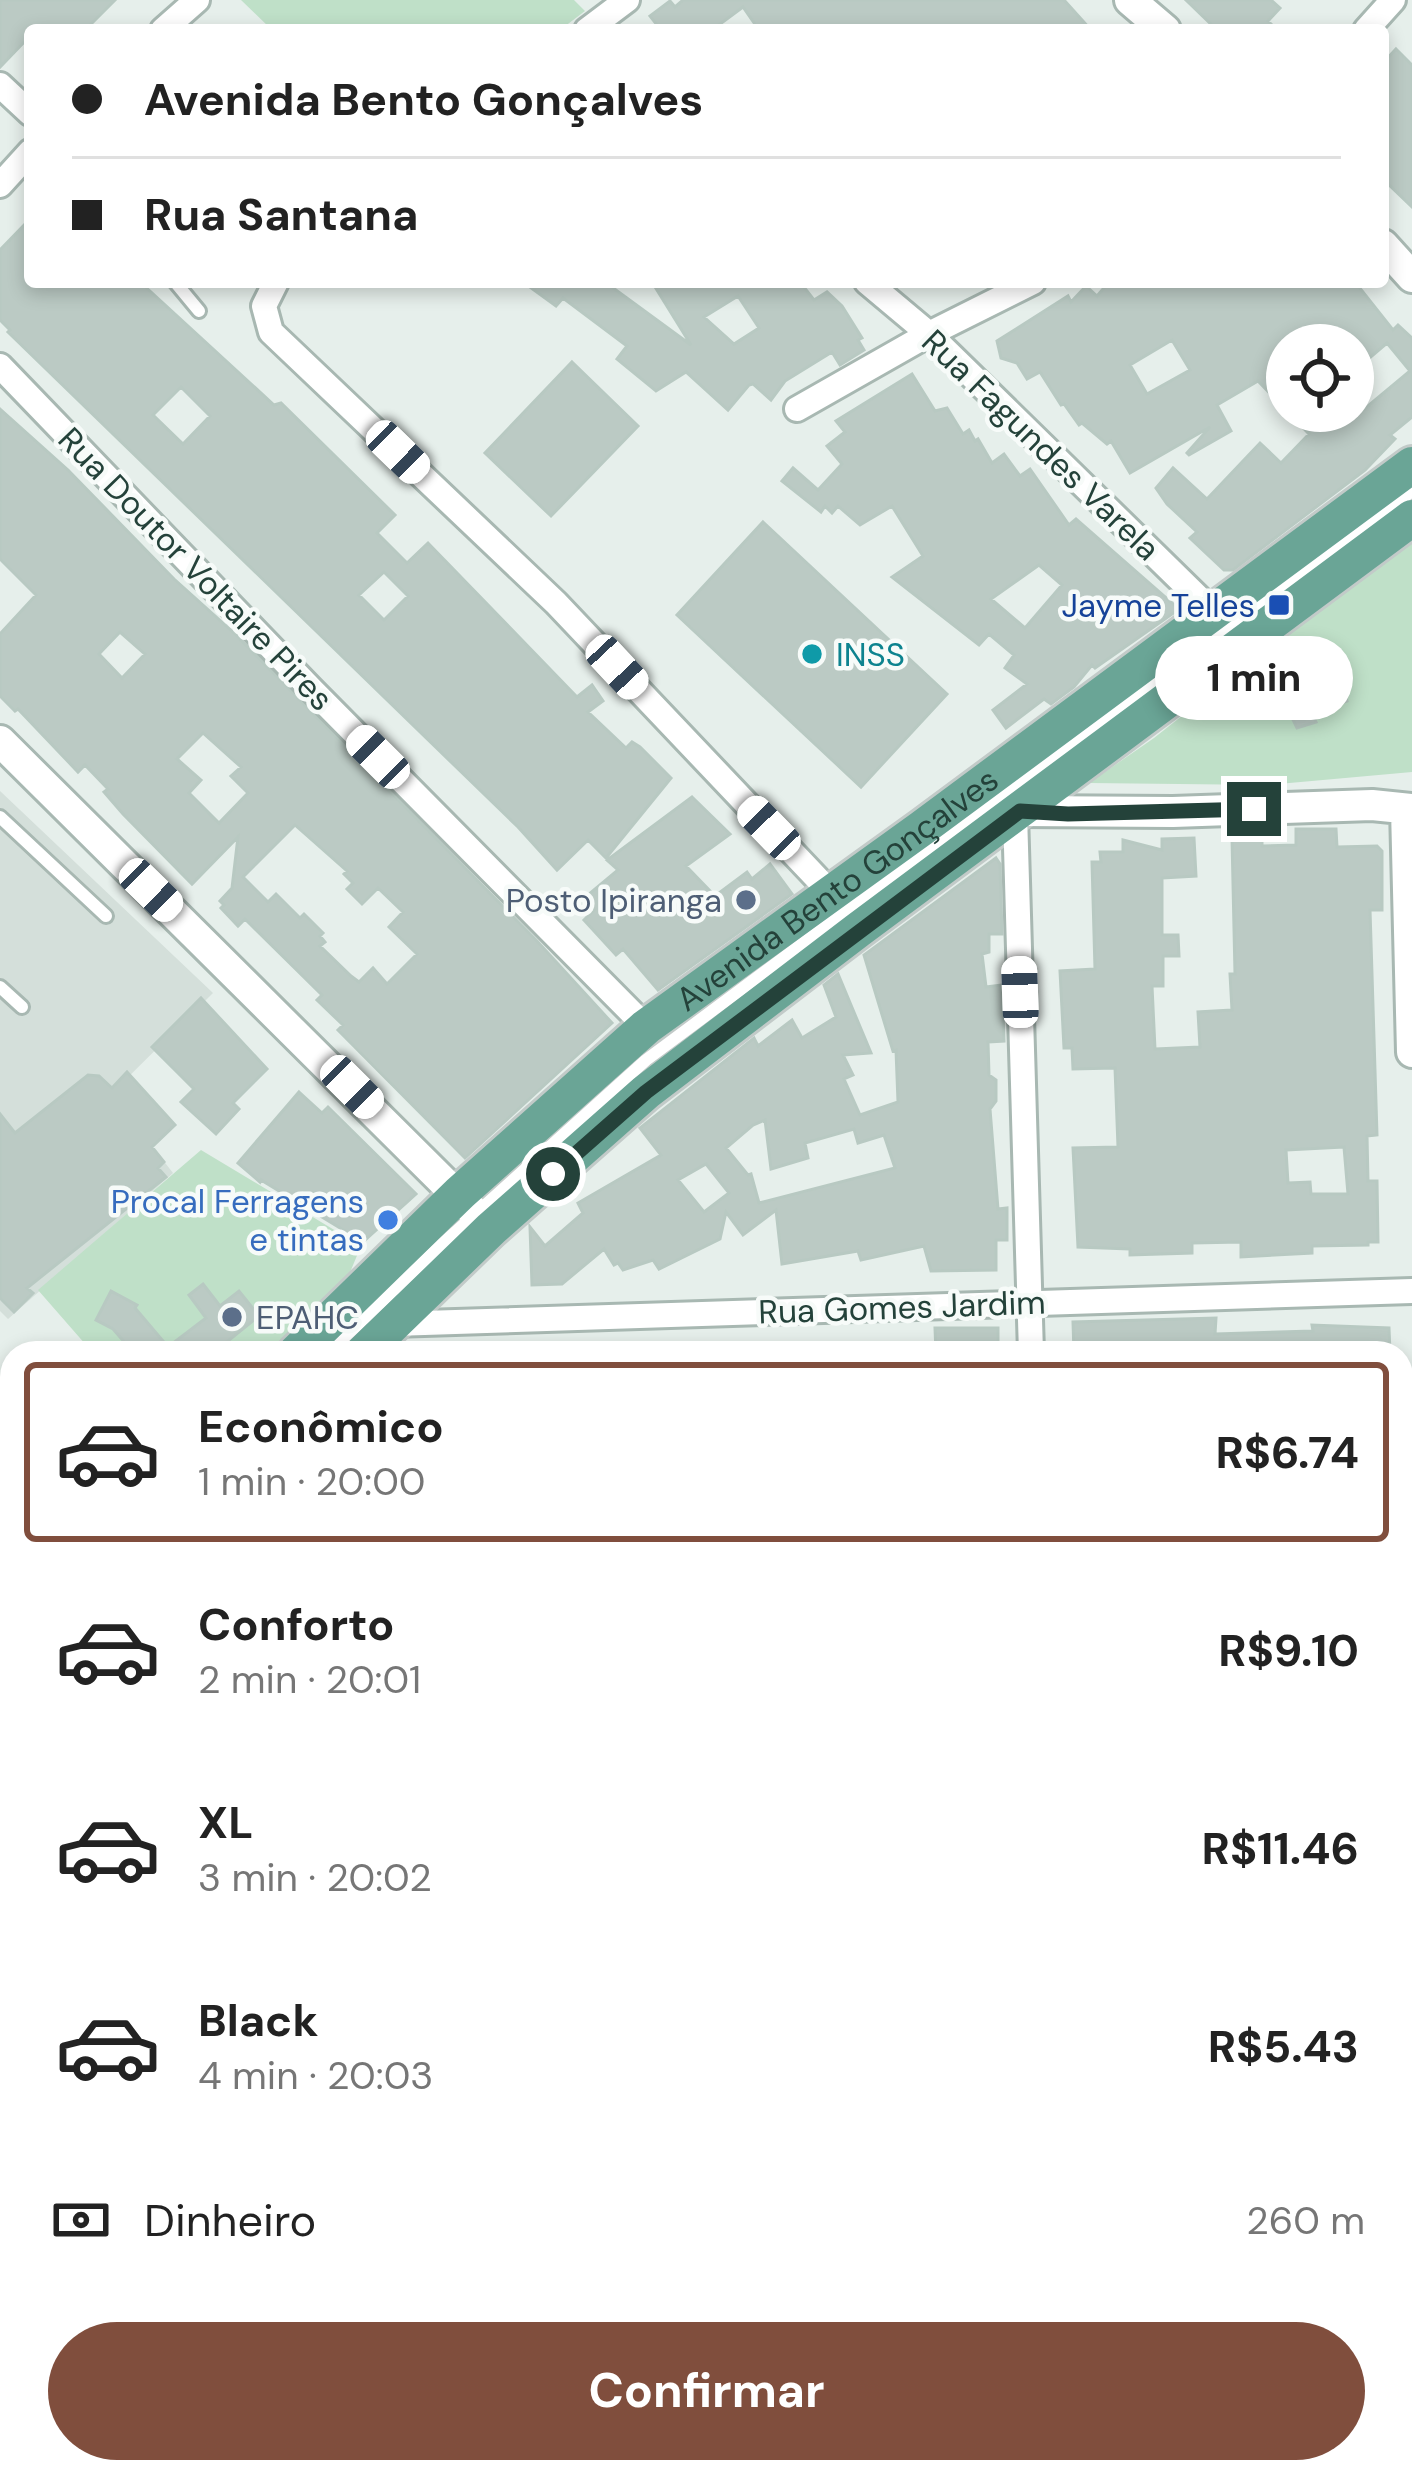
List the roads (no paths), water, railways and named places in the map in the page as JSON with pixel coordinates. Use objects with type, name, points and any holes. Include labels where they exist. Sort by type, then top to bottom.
[{"type":"main road","name":"Avenida Bento Gonçalves","points":[[375,1341],[476,1212],[646,1027],[922,829],[1412,465]]},
{"type":"main road","name":"Avenida Bento Gonçalves","points":[[311,1341],[476,1212],[646,1092],[1412,518]]},
{"type":"street","points":[[170,24],[196,0]]},
{"type":"street","points":[[595,24],[627,0]]},
{"type":"street","points":[[1130,0],[1158,24]]},
{"type":"street","points":[[1371,24],[1393,0]]},
{"type":"street","points":[[0,86],[24,108]]},
{"type":"street","points":[[0,185],[24,159]]},
{"type":"street","points":[[1389,252],[1412,277]]},
{"type":"street","points":[[273,288],[264,306],[271,332],[556,603],[830,892]]},
{"type":"street","name":"Rua Fagundes Varela","points":[[874,288],[928,334],[1212,610]]},
{"type":"street","points":[[797,409],[928,334],[1021,288]]},
{"type":"street","name":"Rua Doutor Voltaire Pires","points":[[0,366],[646,1027]]},
{"type":"street","points":[[0,741],[476,1212]]},
{"type":"street","points":[[1031,1341],[1018,812],[1372,805],[1409,809],[1412,1052]]},
{"type":"street","name":"Rua Gomes Jardim","points":[[393,1324],[1412,1291]]},
{"type":"lane","points":[[180,288],[199,311]]},
{"type":"lane","points":[[341,1341],[646,1060],[1412,491]]},
{"type":"lane","points":[[0,817],[106,916]]},
{"type":"lane","points":[[830,892],[935,845]]},
{"type":"lane","points":[[858,930],[935,845]]},
{"type":"lane","points":[[0,987],[22,1007]]},
{"type":"place","name":"Jayme Telles","points":[[1279,605]]},
{"type":"place","name":"INSS","points":[[812,654]]},
{"type":"place","name":"Posto Ipiranga","points":[[746,900]]},
{"type":"place","name":"Procal Ferragens e tintas","points":[[388,1220]]},
{"type":"place","name":"EPAHC","points":[[232,1317]]}]
